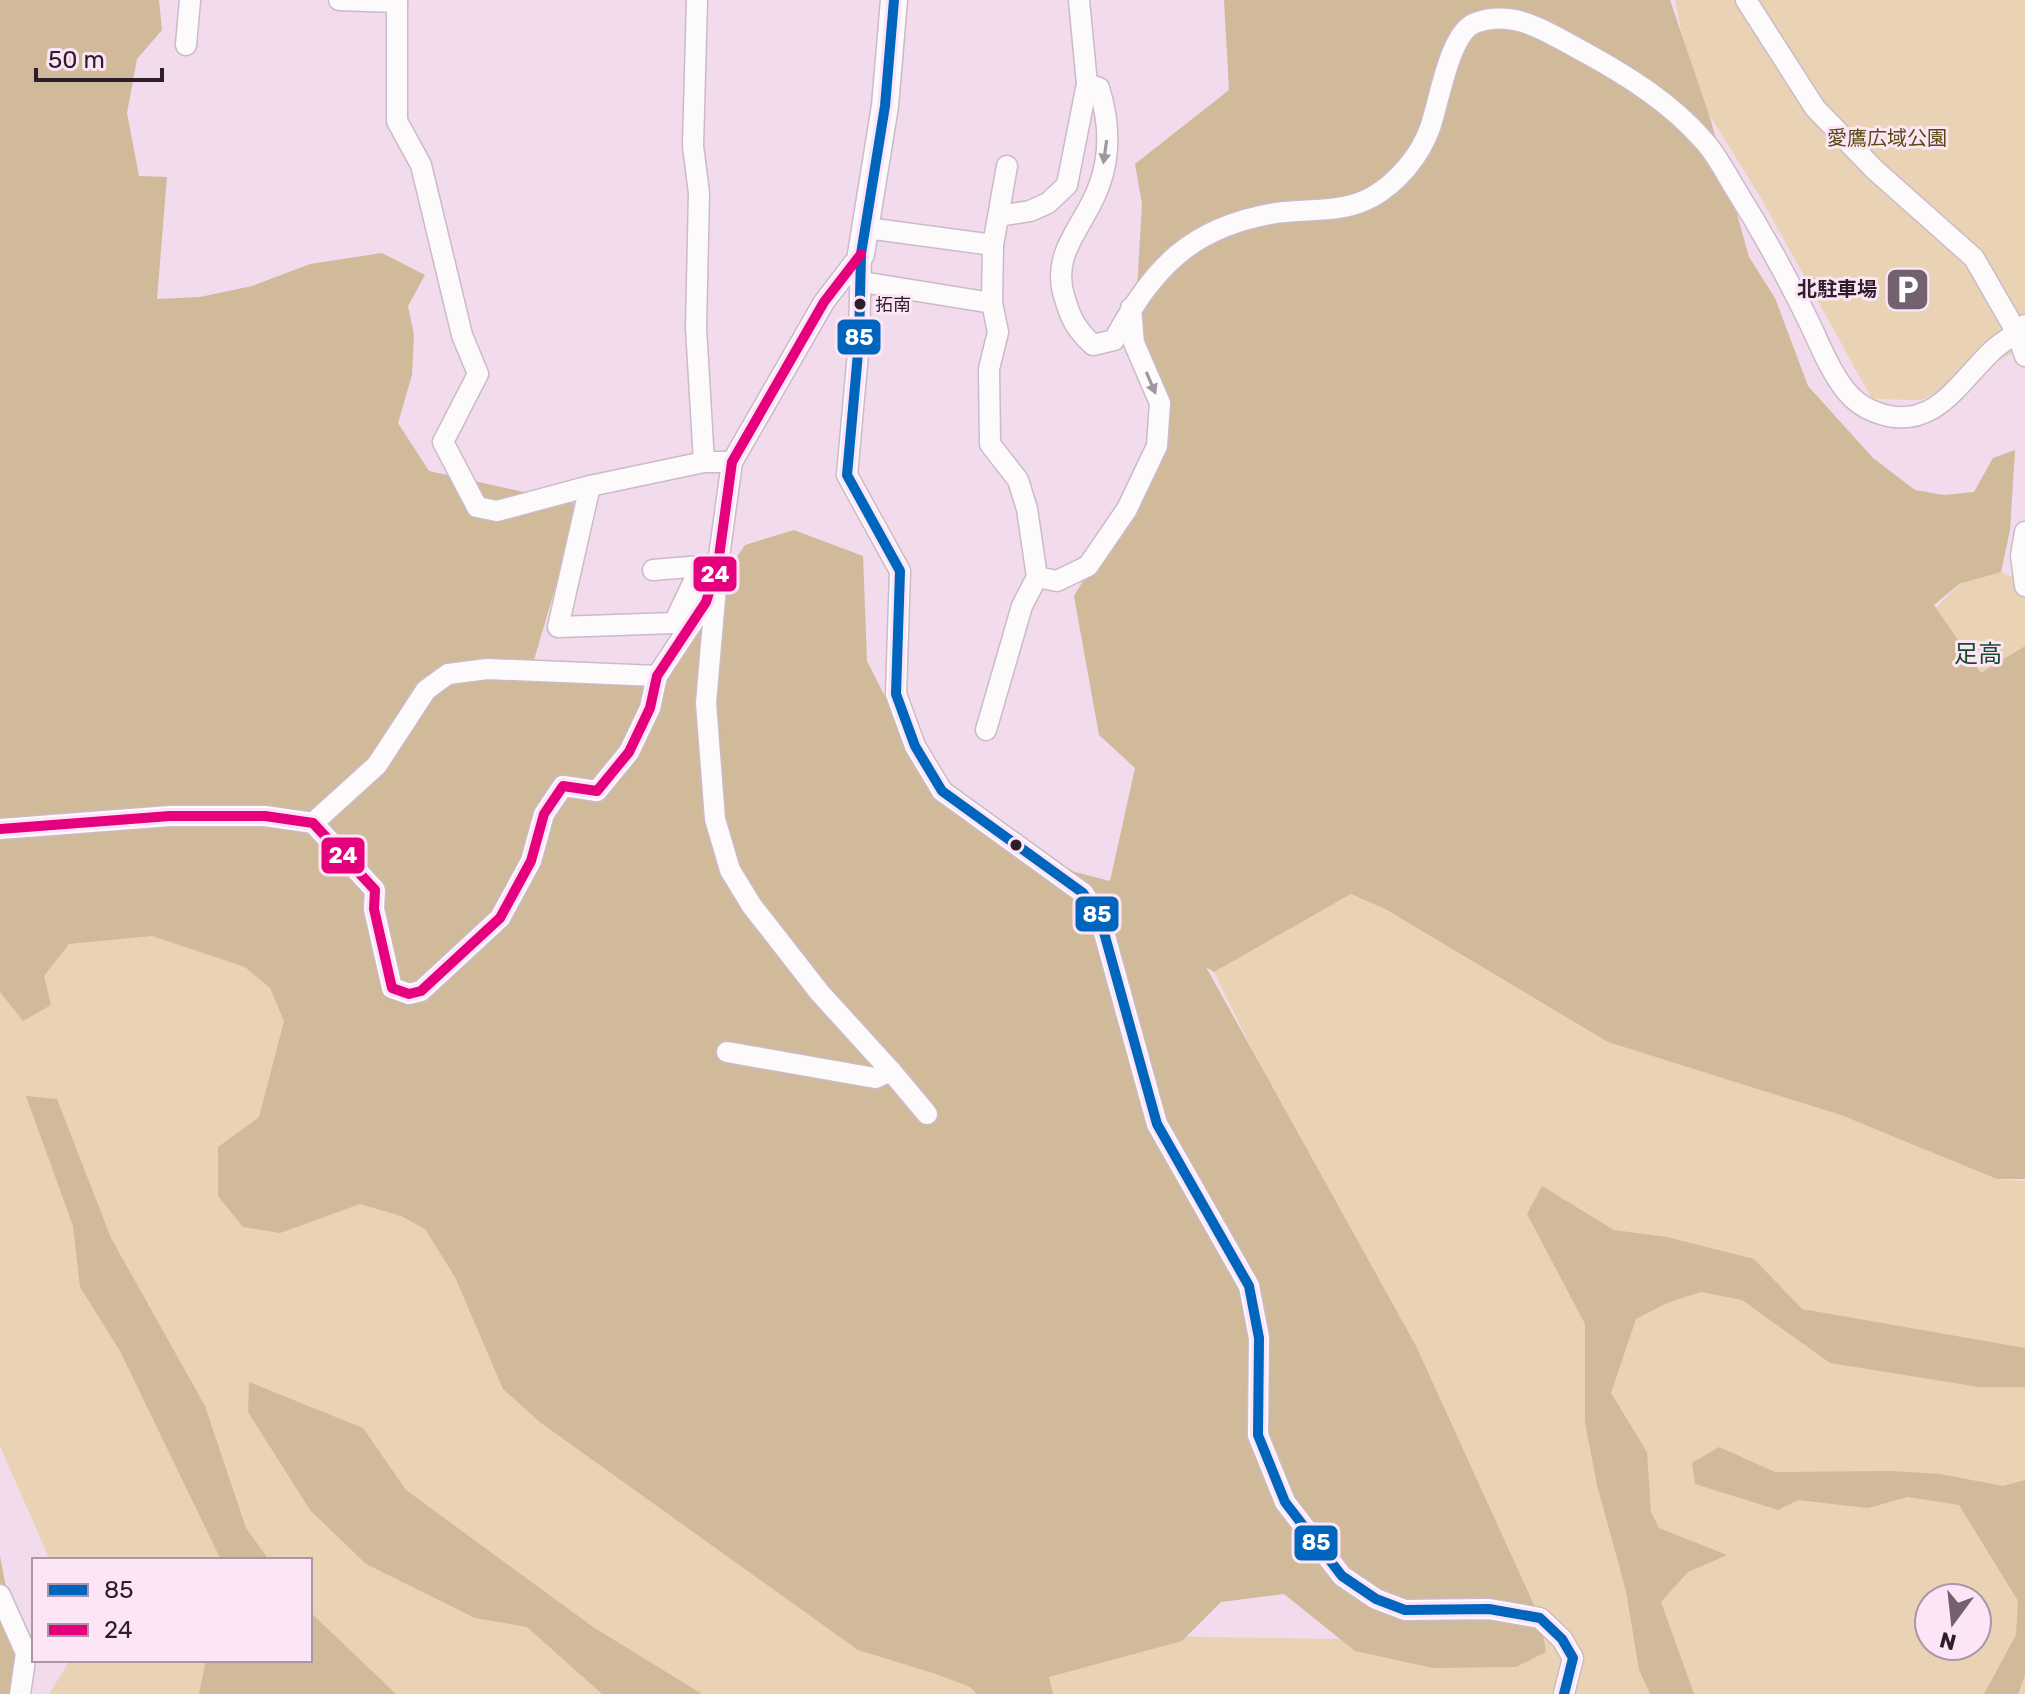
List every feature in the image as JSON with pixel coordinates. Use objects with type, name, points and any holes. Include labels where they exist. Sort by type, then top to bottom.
[{"type":"main road","points":[[861,254],[891,63],[894,0]]},
{"type":"street","points":[[186,45],[190,0]]},
{"type":"street","points":[[339,0],[397,1],[397,121],[421,165],[462,335],[478,374],[443,442],[477,507],[497,511],[590,486],[704,462],[732,462]]},
{"type":"street","points":[[697,0],[693,146],[699,193],[696,328],[704,462]]},
{"type":"street","points":[[999,216],[1030,211],[1048,203],[1067,185],[1087,84],[1079,0]]},
{"type":"street","points":[[1746,0],[1815,108],[1875,170],[1974,258],[2021,329],[2025,356]]},
{"type":"street","points":[[1087,84],[1099,88],[1108,145],[1099,187],[1064,250],[1059,283],[1074,328],[1093,345],[1114,340],[1153,275],[1178,252],[1229,224],[1278,213],[1345,208],[1372,197],[1395,180],[1416,157],[1429,130],[1452,52],[1463,33],[1476,22],[1504,16],[1531,24],[1627,76],[1668,106],[1706,142],[1776,254],[1831,366],[1858,403],[1878,413],[1900,418],[1926,414],[1955,394],[1991,351],[2021,329]]},
{"type":"street","points":[[986,730],[1022,606],[1037,577],[1027,509],[1018,480],[990,444],[989,369],[998,332],[992,303],[993,245],[1007,166]]},
{"type":"street","points":[[867,228],[993,245]]},
{"type":"street","points":[[861,254],[862,282],[847,475],[900,571],[896,694],[915,746],[942,791],[1083,893],[1100,918],[1157,1124],[1249,1286],[1259,1338],[1258,1435],[1285,1502],[1342,1576],[1376,1599],[1405,1610],[1489,1609],[1540,1618],[1562,1639],[1573,1658],[1564,1694]]},
{"type":"street","points":[[0,829],[170,816],[265,816],[313,823],[375,890],[374,909],[392,988],[409,994],[421,991],[500,918],[531,861],[544,814],[563,786],[597,791],[629,752],[650,708],[657,676],[706,602],[709,565],[732,462],[824,302],[861,254]]},
{"type":"street","points":[[862,282],[992,303]]},
{"type":"street","points":[[1037,577],[1057,581],[1088,566],[1127,509],[1157,446],[1160,403],[1134,343],[1131,308]]},
{"type":"street","points":[[590,486],[558,627],[674,623],[709,565]]},
{"type":"street","points":[[2025,532],[2021,556],[2025,586]]},
{"type":"street","points":[[653,570],[709,565]]},
{"type":"street","points":[[709,565],[706,703],[715,819],[730,870],[752,906],[820,993],[927,1114]]},
{"type":"street","points":[[313,823],[377,765],[426,690],[448,674],[487,669],[657,676]]},
{"type":"street","points":[[727,1052],[875,1078],[891,1071]]},
{"type":"street","points":[[0,1595],[26,1653],[20,1694]]},
{"type":"green space","name":"愛鷹広域公園","points":[[1675,0],[2025,0],[2025,347],[1921,400],[1872,399],[1761,198],[1692,87]]},
{"type":"green space","points":[[2000,571],[2025,583],[2025,646],[1981,674],[1936,608],[1958,585]]},
{"type":"green space","points":[[0,856],[318,912],[919,1633],[1543,1642],[1214,972],[1351,894],[1997,1179],[2025,1181],[2025,1694],[49,1694],[69,1662],[312,1662],[312,1558],[49,1558],[0,1446]]},
{"type":"shaded area","points":[[0,0],[159,0],[162,30],[137,59],[127,113],[139,176],[167,177],[157,299],[200,297],[252,286],[310,264],[382,253],[425,275],[408,306],[414,335],[412,375],[398,423],[429,471],[574,503],[567,548],[534,660],[527,665],[662,667],[745,545],[794,530],[863,556],[867,661],[926,778],[1007,839],[1075,872],[1110,881],[1135,768],[1099,735],[1074,596],[1156,457],[1159,403],[1134,343],[1142,204],[1135,164],[1229,90],[1224,0],[1670,0],[1711,121],[1749,257],[1775,298],[1808,386],[1873,458],[1915,490],[1944,495],[1974,492],[1993,458],[2015,450],[2010,530],[2001,572],[1959,584],[1934,605],[1981,673],[2025,646],[2025,1179],[1997,1179],[1841,1115],[1608,1042],[1387,910],[1351,894],[1214,972],[1206,967],[1416,1346],[1540,1618],[1546,1652],[1516,1667],[1433,1668],[1355,1651],[1284,1594],[1221,1602],[1182,1641],[1049,1677],[1053,1694],[977,1694],[970,1687],[936,1674],[858,1650],[541,1423],[503,1389],[455,1277],[425,1229],[401,1216],[360,1204],[280,1233],[243,1227],[218,1196],[218,1147],[259,1117],[284,1021],[270,988],[245,967],[152,936],[69,944],[44,976],[51,1005],[23,1021],[0,992]]},
{"type":"shaded area","points":[[26,1096],[57,1099],[111,1238],[205,1406],[246,1528],[268,1558],[220,1558],[120,1351],[80,1287],[73,1226]]},
{"type":"shaded area","points":[[1542,1186],[1614,1230],[1667,1237],[1754,1259],[1802,1309],[2025,1348],[2025,1387],[1979,1387],[1830,1363],[1742,1300],[1701,1292],[1667,1303],[1636,1319],[1611,1393],[1647,1452],[1651,1512],[1659,1528],[1727,1555],[1688,1572],[1661,1602],[1694,1694],[1650,1694],[1639,1670],[1626,1591],[1597,1485],[1585,1423],[1585,1324],[1527,1214]]},
{"type":"shaded area","points":[[249,1382],[363,1428],[406,1490],[593,1627],[702,1694],[602,1694],[527,1627],[475,1618],[366,1564],[310,1510],[248,1412]]},
{"type":"shaded area","points":[[1719,1447],[1775,1472],[1891,1471],[1940,1474],[2003,1486],[2025,1480],[2025,1675],[2018,1694],[1984,1694],[2016,1635],[2018,1601],[1959,1505],[1908,1497],[1868,1508],[1798,1500],[1778,1510],[1695,1484],[1692,1463]]},
{"type":"shaded area","points":[[0,1556],[23,1676],[14,1694],[0,1694]]},
{"type":"shaded area","points":[[312,1614],[396,1694],[199,1694],[206,1662],[312,1662]]},
{"type":"transit line","name":"85","points":[[894,0],[885,106],[861,254],[859,342],[847,475],[900,571],[896,694],[915,746],[942,791],[1083,893],[1100,918],[1157,1124],[1249,1286],[1259,1338],[1258,1435],[1285,1502],[1342,1576],[1376,1599],[1405,1610],[1489,1609],[1540,1618],[1562,1639],[1573,1658],[1564,1694]]},
{"type":"transit line","name":"24","points":[[0,829],[170,816],[265,816],[313,823],[375,890],[374,909],[392,988],[409,994],[421,991],[500,918],[531,861],[544,814],[563,786],[597,791],[629,752],[650,708],[657,676],[706,602],[718,564],[732,462],[824,302],[861,254]]},
{"type":"place","name":"北駐車場","points":[[1908,289]]},
{"type":"place","name":"拓南","points":[[860,304]]},
{"type":"district","name":"足高","points":[[1978,654]]}]
